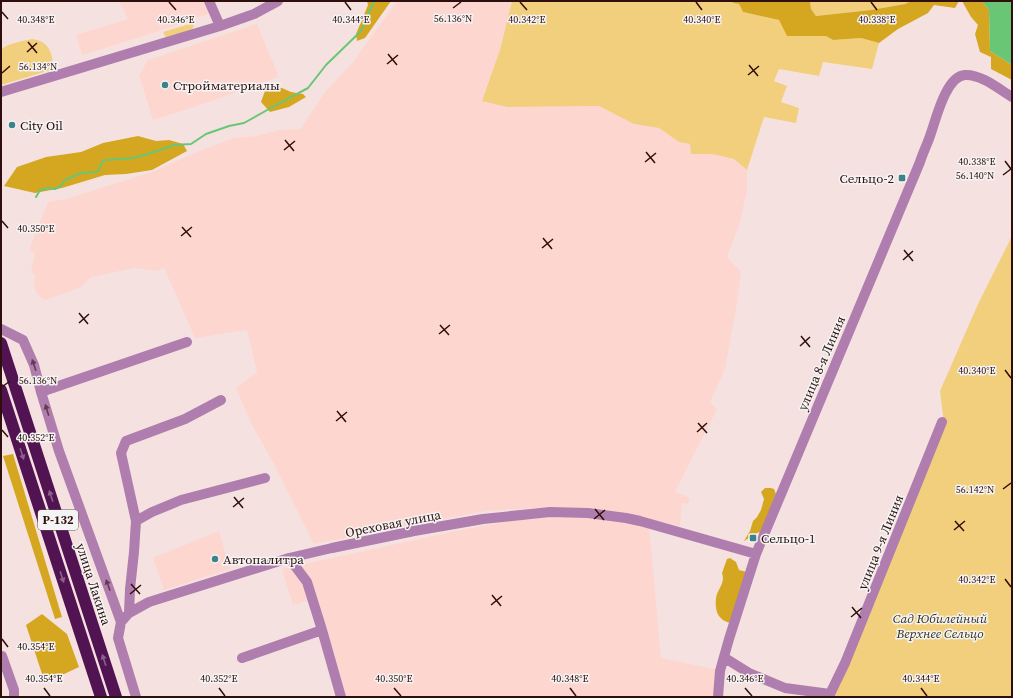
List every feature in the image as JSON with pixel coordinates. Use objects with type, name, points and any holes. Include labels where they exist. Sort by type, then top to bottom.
[{"type":"highway","name":"улица Лакина","points":[[1,343],[116,697]]},
{"type":"highway","name":"Р-132","points":[[1,390],[101,697]]},
{"type":"street","points":[[209,1],[220,26]]},
{"type":"street","points":[[1,92],[220,26],[254,14],[278,1]]},
{"type":"street","name":"улица 8-я Линия","points":[[718,697],[720,671],[756,554],[920,162],[946,93],[958,78],[964,75],[983,80],[1012,96]]},
{"type":"street","points":[[1,329],[23,340],[34,366],[59,451],[121,622],[118,638],[136,697]]},
{"type":"street","points":[[41,392],[187,342]]},
{"type":"street","points":[[129,613],[136,521],[121,453],[126,441],[185,419],[221,400]]},
{"type":"street","name":"улица 9-я Линия","points":[[725,658],[748,673],[786,688],[830,694],[845,663],[942,422]]},
{"type":"street","points":[[136,521],[152,512],[181,500],[265,478]]},
{"type":"street","name":"Ореховая улица","points":[[121,622],[129,613],[149,602],[289,558],[414,531],[497,518],[550,512],[588,513],[626,518],[756,554]]},
{"type":"street","points":[[289,558],[307,582],[341,697]]},
{"type":"street","points":[[242,658],[322,630]]},
{"type":"street","points":[[2,656],[14,690],[14,697]]},
{"type":"shaded area","points":[[119,1],[205,1],[211,13],[82,55],[76,35],[128,19]]},
{"type":"shaded area","points":[[367,1],[391,1],[365,38],[357,41],[356,34],[368,5]]},
{"type":"shaded area","points":[[397,1],[512,1],[500,50],[507,107],[599,106],[634,124],[659,128],[679,142],[690,144],[691,154],[712,154],[734,159],[747,170],[747,190],[740,222],[727,257],[741,272],[725,369],[710,402],[717,409],[675,492],[690,498],[688,504],[682,503],[680,526],[644,518],[551,507],[486,511],[314,544],[275,466],[251,423],[236,388],[257,372],[247,330],[195,338],[164,268],[156,271],[135,268],[91,277],[81,287],[44,300],[36,293],[34,284],[35,276],[31,272],[35,254],[29,250],[48,202],[66,199],[152,172],[197,152],[234,138],[256,136],[280,130],[300,129],[326,91],[353,62]]},
{"type":"shaded area","points":[[733,1],[810,1],[811,9],[816,16],[871,10],[905,4],[911,1],[959,1],[955,8],[934,5],[928,13],[898,29],[879,43],[861,38],[833,40],[826,36],[787,36],[779,20],[743,12],[739,4],[733,3]]},
{"type":"shaded area","points":[[962,1],[982,1],[989,10],[990,51],[1012,65],[1012,80],[991,69],[991,57],[980,52],[975,34],[978,25],[971,17]]},
{"type":"shaded area","points":[[982,1],[1012,1],[1012,65],[990,51],[989,10]]},
{"type":"shaded area","points":[[257,24],[279,77],[153,120],[139,75],[148,60]]},
{"type":"shaded area","points":[[282,88],[291,92],[303,94],[306,97],[289,107],[270,112],[261,102],[265,91]]},
{"type":"shaded area","points":[[138,136],[156,141],[169,140],[183,144],[187,151],[152,170],[126,174],[105,175],[62,188],[35,193],[4,186],[17,167],[46,157],[81,152],[103,143]]},
{"type":"shaded area","points":[[13,454],[62,617],[55,619],[3,456]]},
{"type":"shaded area","points":[[765,488],[774,489],[776,494],[761,536],[759,532],[744,541],[750,531],[753,521],[761,510],[764,499],[761,492]]},
{"type":"shaded area","points":[[591,517],[649,525],[661,658],[719,670],[716,697],[336,697],[318,628],[308,601],[293,605],[282,569],[456,531],[516,520]]},
{"type":"shaded area","points":[[219,531],[230,569],[164,590],[153,558]]},
{"type":"shaded area","points":[[730,558],[736,562],[739,570],[747,572],[730,623],[724,621],[719,616],[716,608],[716,602],[717,594],[723,581],[722,573],[727,559]]},
{"type":"shaded area","points":[[42,614],[67,634],[79,667],[45,683],[26,625]]},
{"type":"green space","points":[[512,1],[733,1],[733,3],[739,4],[743,12],[779,20],[788,36],[826,36],[833,40],[861,38],[879,43],[872,69],[823,62],[819,76],[779,69],[774,81],[787,86],[781,102],[799,108],[796,123],[764,117],[747,170],[734,159],[712,154],[691,154],[690,144],[679,142],[659,128],[634,124],[599,106],[507,107],[482,101],[500,50]]},
{"type":"green space","points":[[810,1],[911,1],[905,4],[871,10],[816,16],[811,9]]},
{"type":"green space","points":[[193,23],[194,25],[192,30],[167,37],[163,32]]},
{"type":"green space","points":[[32,39],[41,41],[48,47],[53,63],[51,70],[1,85],[1,50],[11,44]]},
{"type":"green space","name":"Сад Юбилейный Верхнее Сельцо","points":[[1012,236],[1012,697],[833,697],[944,423],[940,391],[978,304]]},
{"type":"waterway","points":[[36,197],[40,190],[48,188],[55,189],[61,186],[65,180],[81,173],[96,172],[105,160],[133,158],[174,145],[191,144],[206,134],[229,126],[244,123],[308,88],[326,65],[361,31],[374,1]]},
{"type":"place","name":"Стройматериалы","points":[[165,85]]},
{"type":"place","name":"City Oil","points":[[12,125]]},
{"type":"place","name":"Сельцо-2","points":[[902,178]]},
{"type":"place","name":"Сельцо-1","points":[[753,538]]},
{"type":"place","name":"Автопалитра","points":[[215,559]]}]
